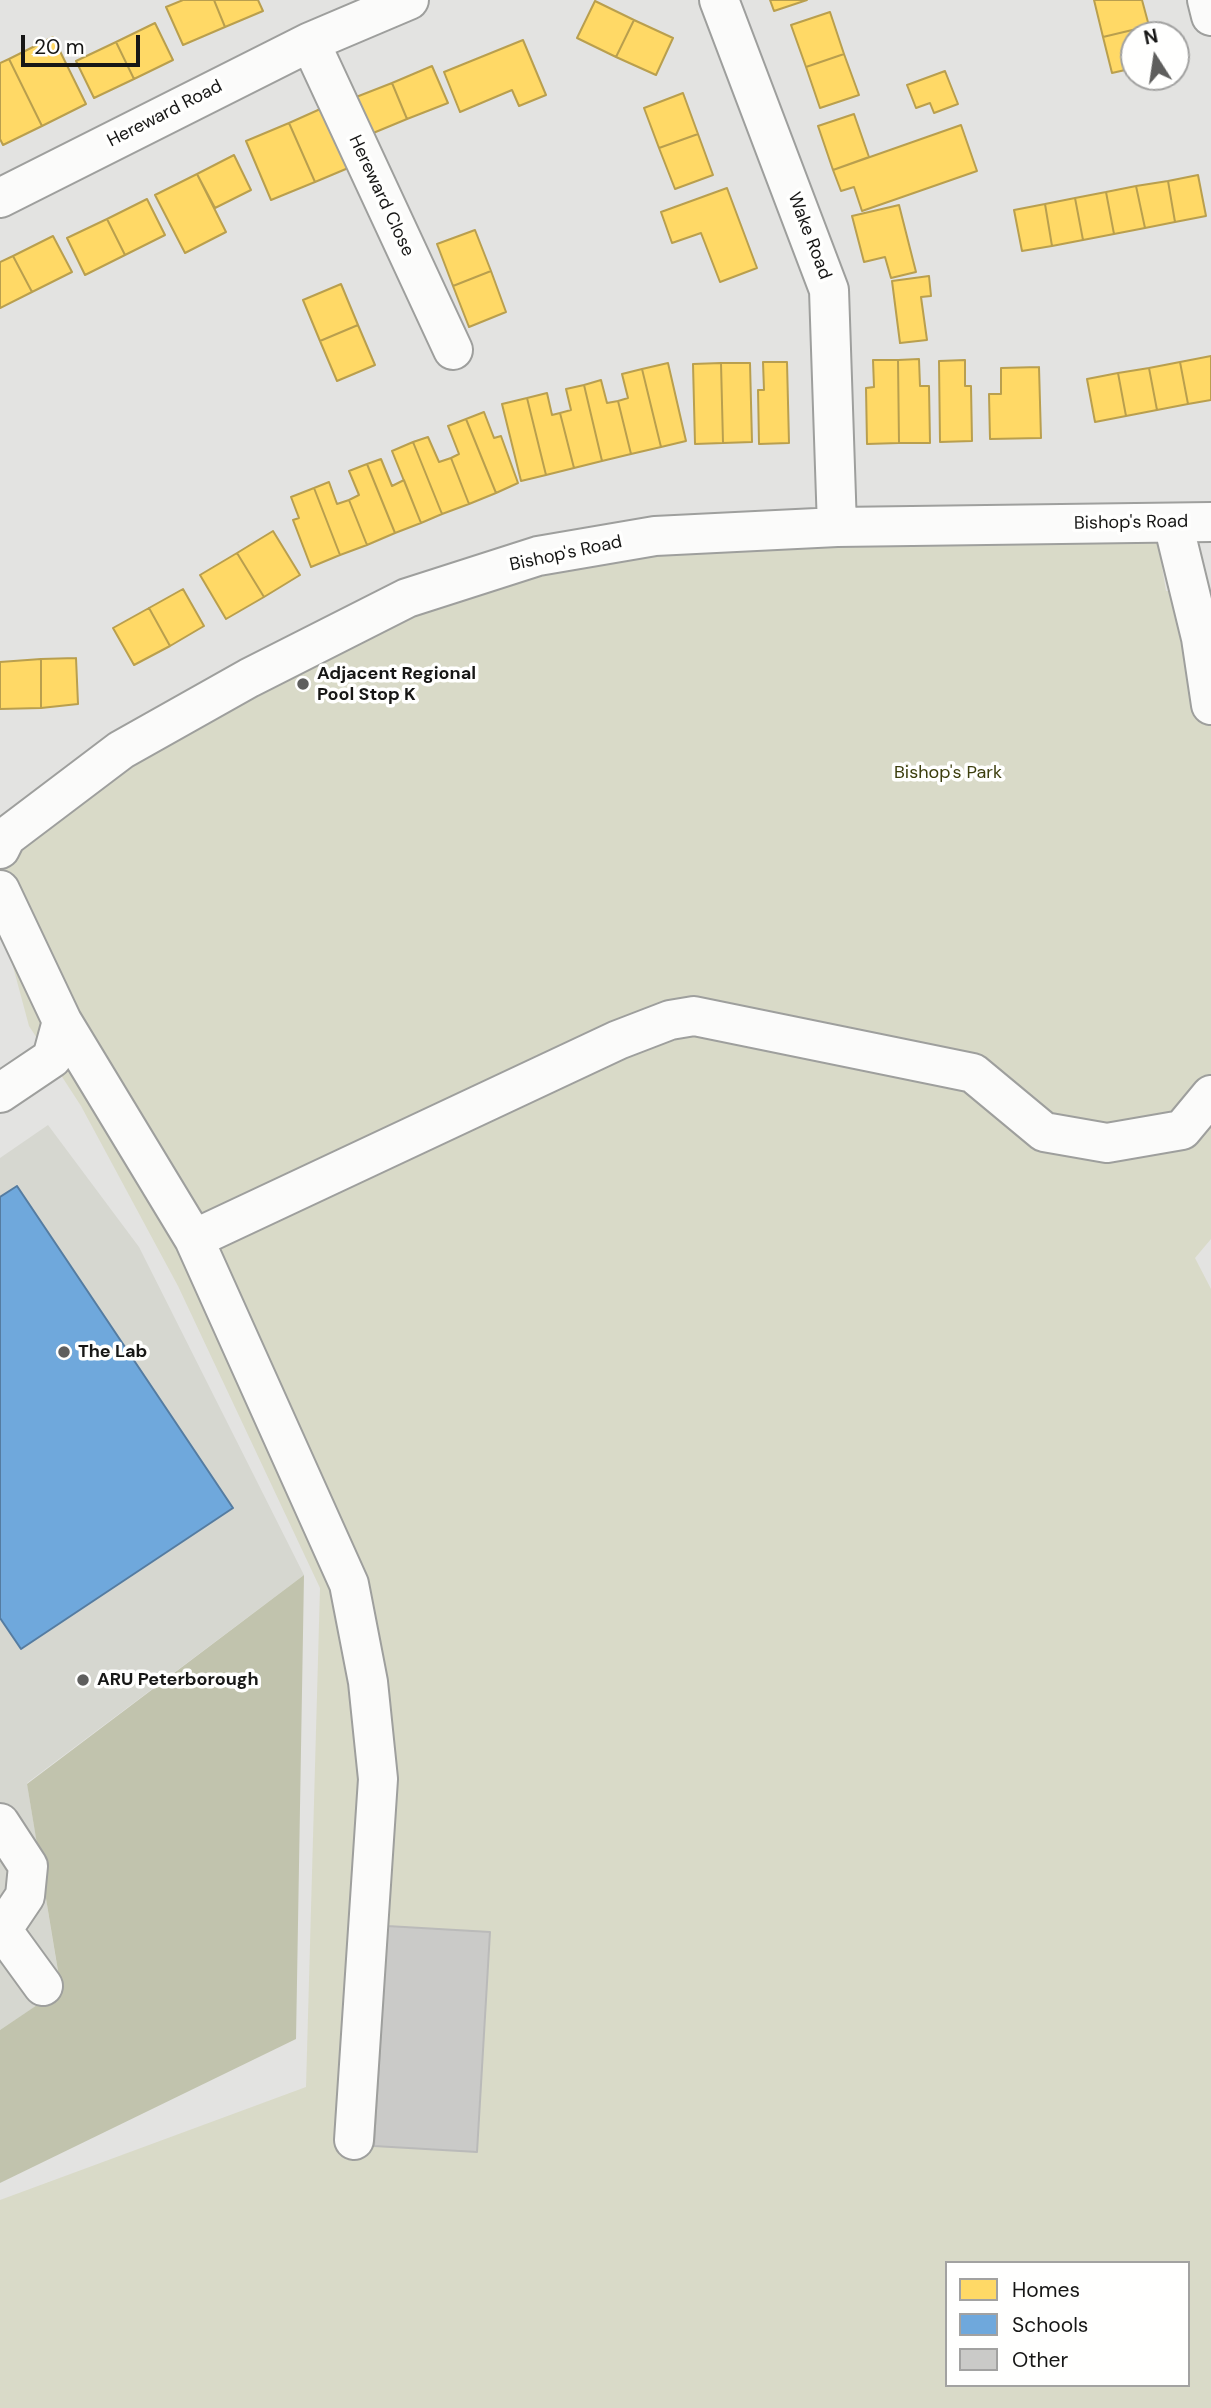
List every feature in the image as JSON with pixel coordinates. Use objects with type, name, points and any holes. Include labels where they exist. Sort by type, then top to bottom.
[{"type":"street","name":"Hereward Road","points":[[0,198],[310,42],[409,0]]},
{"type":"street","name":"Wake Road","points":[[719,0],[829,290],[837,527]]},
{"type":"street","points":[[1208,0],[1211,16]]},
{"type":"street","name":"Hereward Close","points":[[310,42],[453,350]]},
{"type":"street","name":"Bishop's Road","points":[[2,839],[121,750],[249,678],[407,598],[538,556],[654,536],[837,527],[1211,522]]},
{"type":"street","points":[[1173,523],[1202,638],[1211,705]]},
{"type":"street","points":[[0,890],[62,1021],[194,1239],[349,1584],[368,1682],[378,1779],[354,2140]]},
{"type":"street","points":[[194,1239],[618,1040],[670,1020],[694,1016],[973,1073],[1044,1132],[1107,1143],[1182,1130],[1211,1095]]},
{"type":"street","points":[[0,1093],[52,1058],[62,1021]]},
{"type":"street","points":[[0,1823],[28,1866],[25,1896],[1,1932],[43,1986]]},
{"type":"shaded area","name":"ARU Peterborough","points":[[48,1125],[139,1247],[304,1575],[27,1783],[61,1990],[0,2030],[0,1158]]},
{"type":"green space","name":"Bishop's Park","points":[[1155,523],[1166,591],[1211,592],[1211,1239],[1195,1258],[1211,1289],[1211,2408],[0,2408],[0,2200],[306,2087],[320,1588],[178,1286],[81,1106],[29,1026],[0,918],[0,849],[202,705],[538,556]]},
{"type":"green space","points":[[304,1575],[296,2039],[0,2183],[0,2030],[61,1989],[27,1784]]},
{"type":"building: Homes","points":[[183,0],[214,0],[225,27],[183,45],[166,7]]},
{"type":"building: Homes","points":[[214,0],[258,0],[263,11],[225,27]]},
{"type":"building: Homes","points":[[770,0],[807,0],[774,11]]},
{"type":"building: Homes","points":[[1094,0],[1142,0],[1148,21],[1120,21],[1120,33],[1103,37]]},
{"type":"building: Homes","points":[[595,1],[634,20],[616,57],[577,38]]},
{"type":"building: Homes","points":[[830,12],[844,54],[806,67],[791,25]]},
{"type":"building: Homes","points":[[634,20],[673,38],[656,75],[616,57]]},
{"type":"building: Homes","points":[[155,23],[173,60],[134,79],[116,42]]},
{"type":"building: Homes","points":[[1120,33],[1120,71],[1112,73],[1103,37]]},
{"type":"building: Homes","points":[[53,37],[86,104],[42,126],[9,59]]},
{"type":"building: Homes","points":[[523,40],[546,95],[519,106],[512,90],[460,112],[444,72]]},
{"type":"building: Homes","points":[[116,42],[134,79],[94,98],[76,61]]},
{"type":"building: Homes","points":[[844,54],[859,95],[820,108],[806,67]]},
{"type":"building: Homes","points":[[9,59],[42,126],[3,145],[0,139],[0,63]]},
{"type":"building: Homes","points":[[432,66],[448,103],[407,119],[392,83]]},
{"type":"building: Homes","points":[[945,71],[958,104],[934,113],[930,103],[916,108],[907,85]]},
{"type":"building: Homes","points":[[392,83],[407,119],[366,136],[351,99]]},
{"type":"building: Homes","points":[[683,93],[698,134],[659,148],[644,108]]},
{"type":"building: Homes","points":[[327,106],[353,166],[315,182],[289,123]]},
{"type":"building: Homes","points":[[854,114],[869,157],[833,170],[818,126]]},
{"type":"building: Homes","points":[[289,123],[315,182],[271,200],[246,141]]},
{"type":"building: Homes","points":[[961,125],[977,171],[862,211],[854,187],[841,191],[833,170]]},
{"type":"building: Homes","points":[[698,134],[713,175],[675,189],[659,148]]},
{"type":"building: Homes","points":[[234,155],[251,190],[215,208],[197,174]]},
{"type":"building: Homes","points":[[197,174],[226,232],[185,253],[155,195]]},
{"type":"building: Homes","points":[[1198,175],[1206,216],[1175,222],[1168,181]]},
{"type":"building: Homes","points":[[1168,181],[1175,222],[1145,228],[1136,186]]},
{"type":"building: Homes","points":[[1136,186],[1145,228],[1114,234],[1106,192]]},
{"type":"building: Homes","points":[[727,188],[757,268],[720,282],[701,233],[672,243],[661,212]]},
{"type":"building: Homes","points":[[1106,192],[1114,234],[1083,240],[1075,198]]},
{"type":"building: Homes","points":[[1075,198],[1083,240],[1052,246],[1045,204]]},
{"type":"building: Homes","points":[[147,199],[165,235],[125,255],[107,219]]},
{"type":"building: Homes","points":[[1045,204],[1052,246],[1022,251],[1014,210]]},
{"type":"building: Homes","points":[[899,205],[916,272],[891,278],[885,257],[864,262],[852,216]]},
{"type":"building: Homes","points":[[107,219],[125,255],[85,275],[67,238]]},
{"type":"building: Homes","points":[[475,230],[491,271],[453,286],[437,244]]},
{"type":"building: Homes","points":[[53,236],[72,272],[32,292],[13,256]]},
{"type":"building: Homes","points":[[13,256],[32,292],[0,308],[0,262]]},
{"type":"building: Homes","points":[[491,271],[506,312],[469,327],[453,286]]},
{"type":"building: Homes","points":[[929,276],[931,296],[921,297],[927,340],[900,343],[892,281]]},
{"type":"building: Homes","points":[[341,284],[358,325],[320,341],[303,300]]},
{"type":"building: Homes","points":[[358,325],[375,365],[337,381],[320,341]]},
{"type":"building: Homes","points":[[1211,356],[1211,400],[1188,404],[1180,362]]},
{"type":"building: Homes","points":[[919,359],[920,386],[929,386],[930,443],[899,443],[898,360]]},
{"type":"building: Homes","points":[[873,360],[898,360],[899,443],[867,444],[866,388],[874,387]]},
{"type":"building: Homes","points":[[965,360],[965,386],[971,386],[972,441],[940,442],[939,361]]},
{"type":"building: Homes","points":[[763,362],[787,362],[789,443],[759,444],[758,390],[764,390]]},
{"type":"building: Homes","points":[[1180,362],[1188,404],[1157,410],[1149,368]]},
{"type":"building: Homes","points":[[668,363],[686,441],[661,447],[642,369]]},
{"type":"building: Homes","points":[[721,363],[750,363],[752,442],[723,443]]},
{"type":"building: Homes","points":[[721,363],[723,443],[695,444],[693,364]]},
{"type":"building: Homes","points":[[1039,367],[1041,438],[990,439],[989,394],[1001,394],[1001,368]]},
{"type":"building: Homes","points":[[1149,368],[1157,410],[1126,416],[1118,373]]},
{"type":"building: Homes","points":[[642,369],[661,447],[631,454],[618,401],[628,398],[622,374]]},
{"type":"building: Homes","points":[[1118,373],[1126,416],[1095,422],[1087,379]]},
{"type":"building: Homes","points":[[601,380],[607,403],[618,401],[631,454],[602,461],[584,385]]},
{"type":"building: Homes","points":[[584,385],[602,461],[574,468],[560,413],[571,410],[566,389]]},
{"type":"building: Homes","points":[[547,393],[552,415],[560,413],[574,468],[546,475],[527,398]]},
{"type":"building: Homes","points":[[527,398],[546,475],[521,481],[502,404]]},
{"type":"building: Homes","points":[[484,412],[494,438],[501,436],[518,483],[496,493],[466,419]]},
{"type":"building: Homes","points":[[466,419],[496,493],[469,504],[451,458],[459,454],[448,426]]},
{"type":"building: Homes","points":[[428,437],[439,462],[451,458],[469,504],[442,514],[413,442]]},
{"type":"building: Homes","points":[[413,442],[442,514],[421,523],[392,451]]},
{"type":"building: Homes","points":[[381,459],[392,486],[404,480],[421,523],[395,533],[367,464]]},
{"type":"building: Homes","points":[[367,464],[395,533],[367,545],[349,500],[359,495],[349,471]]},
{"type":"building: Homes","points":[[329,482],[337,504],[349,500],[367,545],[340,555],[314,488]]},
{"type":"building: Homes","points":[[314,488],[340,555],[311,567],[293,520],[299,518],[291,497]]},
{"type":"building: Homes","points":[[273,531],[300,575],[264,597],[237,553]]},
{"type":"building: Homes","points":[[237,553],[264,597],[226,619],[200,575]]},
{"type":"building: Homes","points":[[183,589],[204,626],[170,646],[149,608]]},
{"type":"building: Homes","points":[[149,608],[170,646],[134,665],[113,628]]},
{"type":"building: Homes","points":[[76,658],[78,704],[41,708],[41,659]]},
{"type":"building: Homes","points":[[41,659],[41,708],[0,709],[0,662]]},
{"type":"building: Schools","name":"The Lab","points":[[17,1186],[233,1508],[21,1649],[0,1618],[0,1197]]},
{"type":"building: Other","points":[[387,1926],[490,1932],[477,2152],[374,2146]]},
{"type":"place","name":"Adjacent Regional Pool Stop K","points":[[303,684]]},
{"type":"place","name":"The Lab","points":[[64,1352]]},
{"type":"place","name":"ARU Peterborough","points":[[83,1680]]}]
